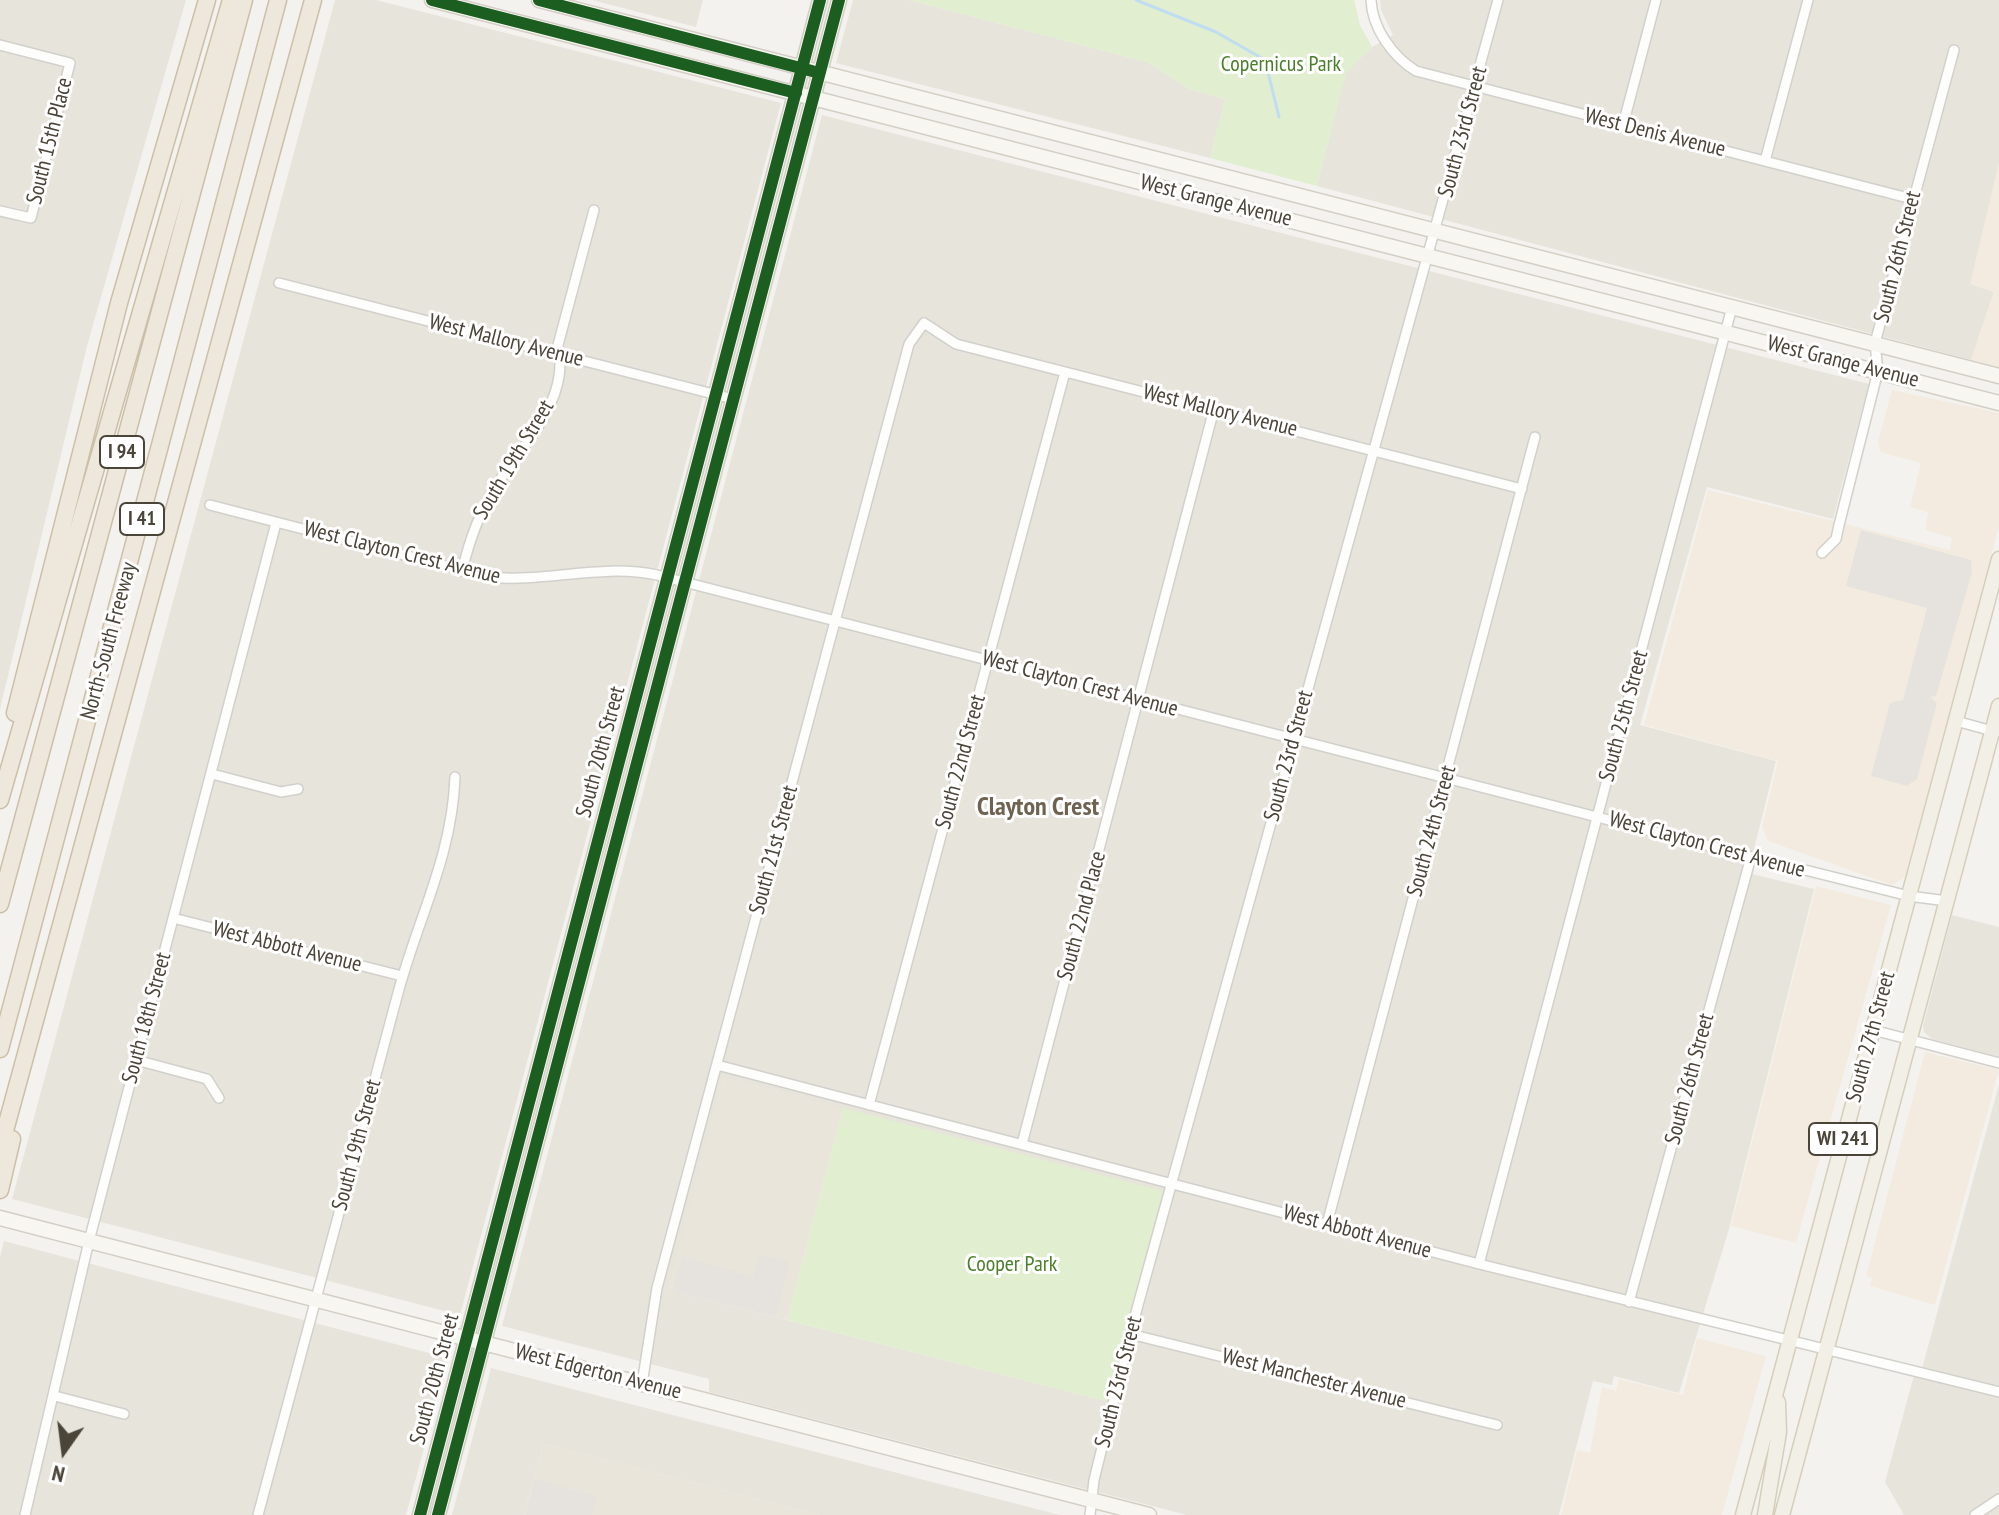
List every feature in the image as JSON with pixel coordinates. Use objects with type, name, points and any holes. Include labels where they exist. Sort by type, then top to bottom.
[{"type":"highway","points":[[0,791],[20,689],[103,364],[207,0]]},
{"type":"highway","name":"I 41","points":[[0,800],[231,0]]},
{"type":"highway","name":"North-South Freeway","points":[[0,904],[244,0]]},
{"type":"highway","name":"North-South Freeway","points":[[0,1049],[278,0]]},
{"type":"highway","points":[[0,1190],[4,1152],[40,1013],[315,0]]},
{"type":"main road","name":"South 27th Street","points":[[1743,1515],[1999,559]]},
{"type":"main road","name":"South 27th Street","points":[[1782,1515],[1947,901],[1996,732],[1999,706]]},
{"type":"main road","points":[[1765,1515],[1779,1432],[1777,1390]]},
{"type":"street","name":"West Grange Avenue","points":[[539,0],[1999,376]]},
{"type":"street","name":"South 20th Street","points":[[420,1515],[820,0]]},
{"type":"street","name":"South 20th Street","points":[[438,1515],[839,0]]},
{"type":"street","name":"West Denis Avenue","points":[[1371,0],[1371,11],[1384,38],[1401,62],[1416,71],[1912,199]]},
{"type":"street","name":"South 23rd Street","points":[[1091,1508],[1130,1334],[1430,256],[1498,0]]},
{"type":"street","points":[[1623,125],[1656,0]]},
{"type":"street","points":[[1765,161],[1808,0]]},
{"type":"street","name":"West Grange Avenue","points":[[442,1],[1999,403]]},
{"type":"street","name":"South 15th Place","points":[[0,45],[70,63],[31,218],[0,211]]},
{"type":"street","points":[[722,75],[729,49]]},
{"type":"street","name":"South 26th Street","points":[[1822,553],[1836,539],[1878,371],[1875,343],[1954,50]]},
{"type":"street","points":[[878,115],[886,90]]},
{"type":"street","points":[[1118,176],[1125,152]]},
{"type":"street","name":"South 19th Street","points":[[462,571],[482,509],[546,412],[562,366],[558,345],[594,210]]},
{"type":"street","points":[[1364,239],[1371,216]]},
{"type":"street","points":[[1500,274],[1508,251]]},
{"type":"street","name":"West Mallory Avenue","points":[[279,283],[733,399]]},
{"type":"street","name":"South 25th Street","points":[[1479,1264],[1732,307]]},
{"type":"street","name":"West Mallory Avenue","points":[[924,323],[956,344],[1522,489]]},
{"type":"street","name":"South 21st Street","points":[[642,1384],[657,1288],[834,622],[909,344],[924,323]]},
{"type":"street","points":[[1968,395],[1975,369]]},
{"type":"street","name":"South 22nd Street","points":[[869,1105],[1065,372]]},
{"type":"street","name":"South 22nd Place","points":[[1022,1144],[1214,409]]},
{"type":"street","name":"South 24th Street","points":[[1327,1224],[1535,437]]},
{"type":"street","name":"West Clayton Crest Avenue","points":[[210,505],[462,571],[521,580],[610,569],[685,582],[1751,857],[1909,896],[1947,901]]},
{"type":"street","name":"South 18th Street","points":[[25,1515],[89,1241],[276,523]]},
{"type":"street","points":[[1956,721],[1996,732]]},
{"type":"street","points":[[212,774],[281,792],[298,789]]},
{"type":"street","name":"South 19th Street","points":[[258,1515],[402,976],[441,870],[453,810],[455,777]]},
{"type":"street","name":"South 26th Street","points":[[1629,1302],[1751,857]]},
{"type":"street","name":"West Abbott Avenue","points":[[173,918],[402,976]]},
{"type":"street","points":[[1873,1030],[1999,1063]]},
{"type":"street","points":[[136,1060],[207,1079],[219,1098]]},
{"type":"street","name":"West Abbott Avenue","points":[[717,1065],[1479,1264],[1789,1343],[1999,1392]]},
{"type":"street","name":"West Edgerton Avenue","points":[[0,1218],[642,1384],[1091,1508],[1149,1515]]},
{"type":"street","name":"West Manchester Avenue","points":[[1130,1334],[1497,1425]]},
{"type":"street","points":[[55,1396],[124,1414]]},
{"type":"street","points":[[1975,1515],[1999,1499]]},
{"type":"shaded area","points":[[0,0],[186,0],[87,346],[0,709]]},
{"type":"shaded area","points":[[335,0],[376,0],[781,103],[460,1315],[12,1199]]},
{"type":"shaded area","points":[[592,0],[703,0],[696,27]]},
{"type":"shaded area","points":[[853,0],[909,0],[1147,62],[1190,89],[1225,99],[1210,158],[836,63]]},
{"type":"shaded area","points":[[1380,0],[1999,0],[1999,163],[1971,284],[1994,292],[1971,360],[1317,186],[1346,72],[1372,47],[1393,35],[1381,10]]},
{"type":"shaded area","points":[[822,115],[1869,384],[1833,519],[1707,487],[1640,725],[1776,761],[1748,873],[1814,889],[1729,1229],[1679,1393],[1614,1376],[1612,1385],[1593,1381],[1559,1515],[1187,1515],[709,1392],[709,1379],[502,1326]],"holes":[[[724,1078],[959,1139],[1106,1401],[668,1290]]]},
{"type":"shaded area","points":[[1999,163],[1999,368],[1971,360],[1994,292],[1970,284]]},
{"type":"shaded area","points":[[1892,390],[1999,413],[1999,526],[1905,877],[1892,885],[1768,841],[1762,827],[1778,761],[1644,725],[1708,490],[1950,550],[1952,538],[1925,530],[1928,512],[1910,507],[1921,463],[1880,452],[1878,441]]},
{"type":"shaded area","points":[[1861,530],[1971,560],[1972,572],[1936,696],[1930,697],[1937,703],[1917,779],[1907,786],[1871,776],[1890,703],[1903,700],[1927,608],[1846,586]]},
{"type":"shaded area","points":[[1816,886],[1891,905],[1796,1243],[1731,1226]]},
{"type":"shaded area","points":[[1952,915],[1999,927],[1999,1057],[1932,1039],[1924,1032]]},
{"type":"shaded area","points":[[1925,1052],[1999,1070],[1935,1305],[1870,1286],[1872,1278],[1866,1276]]},
{"type":"shaded area","points":[[724,1078],[843,1108],[787,1320],[667,1290]]},
{"type":"shaded area","points":[[1999,1084],[1999,1515],[1904,1515],[1885,1482],[1914,1375],[1920,1376]]},
{"type":"shaded area","points":[[4,1241],[448,1358],[406,1515],[0,1515],[0,1257]]},
{"type":"shaded area","points":[[760,1254],[790,1262],[776,1317],[673,1291],[682,1256],[753,1277]]},
{"type":"shaded area","points":[[1697,1338],[1766,1356],[1722,1515],[1561,1515],[1577,1450],[1590,1453],[1602,1387],[1616,1391],[1619,1379],[1683,1395]]},
{"type":"shaded area","points":[[491,1368],[1060,1515],[820,1515],[543,1444],[524,1515],[452,1515]]},
{"type":"shaded area","points":[[543,1444],[820,1515],[524,1515]]},
{"type":"shaded area","points":[[534,1479],[597,1496],[592,1515],[525,1515]]},
{"type":"green space","name":"Copernicus Park","points":[[909,0],[1354,0],[1360,25],[1372,47],[1346,73],[1317,186],[1210,158],[1225,99],[1190,89],[1147,62]]},
{"type":"green space","name":"Cooper Park","points":[[843,1108],[1163,1191],[1106,1401],[787,1320]]},
{"type":"waterway","points":[[1136,0],[1216,32],[1265,60],[1279,117]]},
{"type":"cycle path","points":[[432,0],[796,93]]},
{"type":"cycle path","points":[[539,0],[812,71]]},
{"type":"cycle path","points":[[420,1515],[820,0]]},
{"type":"cycle path","points":[[438,1515],[839,0]]},
{"type":"district","name":"Clayton Crest","points":[[1038,808]]}]
